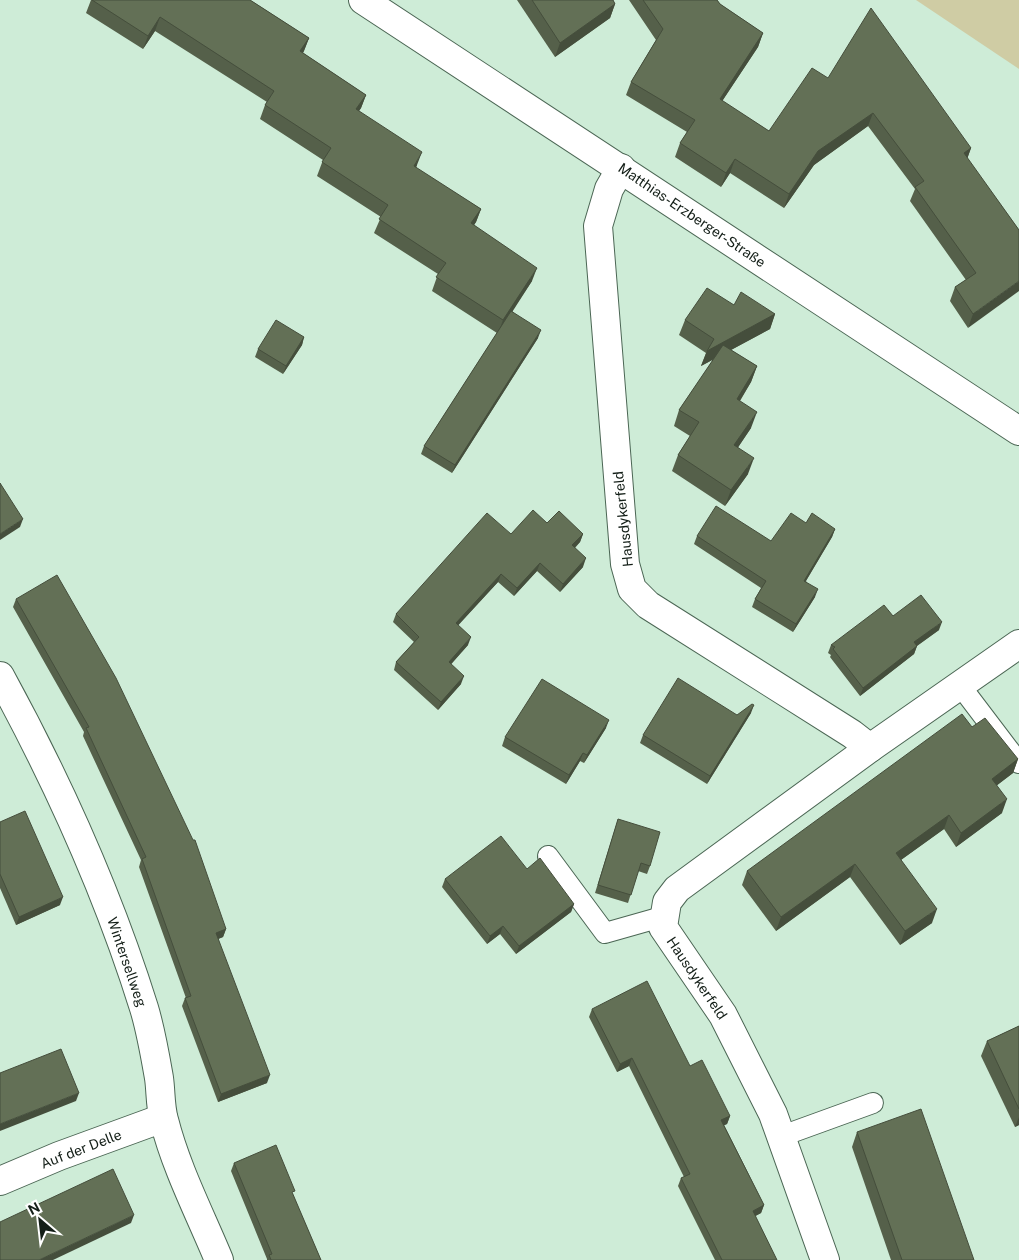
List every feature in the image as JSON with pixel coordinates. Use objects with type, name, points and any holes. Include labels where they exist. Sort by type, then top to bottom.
[{"type":"street","name":"Matthias-Erzberger-Straße","points":[[363,0],[622,168],[1019,431]]},
{"type":"street","name":"Hausdykerfeld","points":[[622,168],[609,189],[598,226],[625,564],[632,589],[648,605],[852,734],[870,748]]},
{"type":"street","points":[[665,916],[667,902],[677,889],[870,748],[1019,644]]},
{"type":"street","name":"Wintersellweg","points":[[0,676],[78,831],[115,924],[144,1010],[159,1079],[163,1118],[172,1145],[219,1260]]},
{"type":"street","name":"Hausdykerfeld","points":[[665,916],[663,927],[723,1015],[782,1136],[825,1260]]},
{"type":"street","name":"Auf der Delle","points":[[0,1182],[59,1156],[163,1118]]},
{"type":"lane","points":[[960,684],[1019,763]]},
{"type":"lane","points":[[548,856],[605,933],[665,916]]},
{"type":"lane","points":[[782,1136],[873,1103]]},
{"type":"shaded area","points":[[916,0],[1019,0],[1019,69]]},
{"type":"building","points":[[92,0],[250,0],[309,38],[300,51],[366,95],[356,109],[422,152],[414,166],[481,209],[471,223],[537,268],[503,320],[436,277],[446,263],[379,219],[388,205],[322,162],[331,148],[265,105],[274,91],[160,17],[148,36]]},
{"type":"building","points":[[532,0],[613,0],[615,4],[560,43]]},
{"type":"building","points":[[643,0],[717,0],[720,4],[763,33],[720,99],[769,131],[812,68],[828,78],[871,8],[971,148],[964,153],[1019,230],[1019,281],[973,314],[955,287],[976,273],[915,187],[924,181],[873,113],[818,151],[789,194],[735,159],[726,173],[680,143],[695,120],[631,82],[663,29]]},
{"type":"building","points":[[707,288],[734,305],[741,292],[775,314],[707,351],[714,339],[685,320]]},
{"type":"building","points":[[511,311],[541,330],[455,465],[424,446]]},
{"type":"building","points":[[276,320],[304,337],[286,366],[258,349]]},
{"type":"building","points":[[723,345],[757,366],[737,399],[757,412],[734,445],[754,458],[731,490],[678,455],[699,422],[679,410]]},
{"type":"building","points":[[0,483],[23,519],[0,534]]},
{"type":"building","points":[[716,506],[771,541],[791,513],[806,523],[812,513],[835,529],[804,581],[818,589],[796,624],[755,599],[766,581],[697,536]]},
{"type":"building","points":[[533,510],[547,523],[559,511],[583,534],[572,545],[586,558],[563,584],[540,563],[517,588],[501,574],[456,623],[471,637],[449,662],[464,676],[441,702],[396,662],[419,637],[396,614],[487,513],[511,534]]},
{"type":"building","points":[[57,575],[116,678],[193,840],[195,840],[226,929],[216,933],[270,1075],[221,1094],[185,998],[191,996],[142,859],[146,857],[86,728],[89,727],[16,599]]},
{"type":"building","points":[[921,595],[942,622],[914,642],[917,646],[863,688],[833,649],[835,647],[831,645],[884,605],[893,616]]},
{"type":"building","points":[[678,678],[737,715],[752,704],[754,705],[710,776],[643,735]]},
{"type":"building","points":[[542,679],[609,720],[587,755],[583,753],[569,775],[505,737]]},
{"type":"building","points":[[962,714],[972,727],[985,718],[1018,759],[992,779],[1007,799],[961,833],[949,815],[896,853],[937,909],[905,931],[855,864],[781,917],[747,871]]},
{"type":"building","points":[[25,811],[63,897],[19,917],[0,874],[0,822]]},
{"type":"building","points":[[618,819],[660,832],[650,866],[641,863],[631,895],[598,885]]},
{"type":"building","points":[[501,836],[527,869],[540,858],[574,904],[519,946],[503,926],[490,936],[445,879]]},
{"type":"building","points":[[647,981],[690,1066],[702,1060],[730,1116],[721,1120],[764,1205],[753,1211],[777,1260],[722,1260],[681,1178],[690,1174],[632,1058],[620,1064],[592,1009]]},
{"type":"building","points":[[1019,1026],[1019,1109],[987,1041]]},
{"type":"building","points":[[61,1049],[79,1093],[0,1124],[0,1073]]},
{"type":"building","points":[[921,1109],[974,1260],[902,1260],[857,1132]]},
{"type":"building","points":[[276,1145],[295,1191],[292,1192],[321,1260],[271,1260],[269,1255],[272,1254],[234,1163]]},
{"type":"building","points":[[113,1169],[134,1215],[39,1260],[0,1260],[0,1222]]}]
